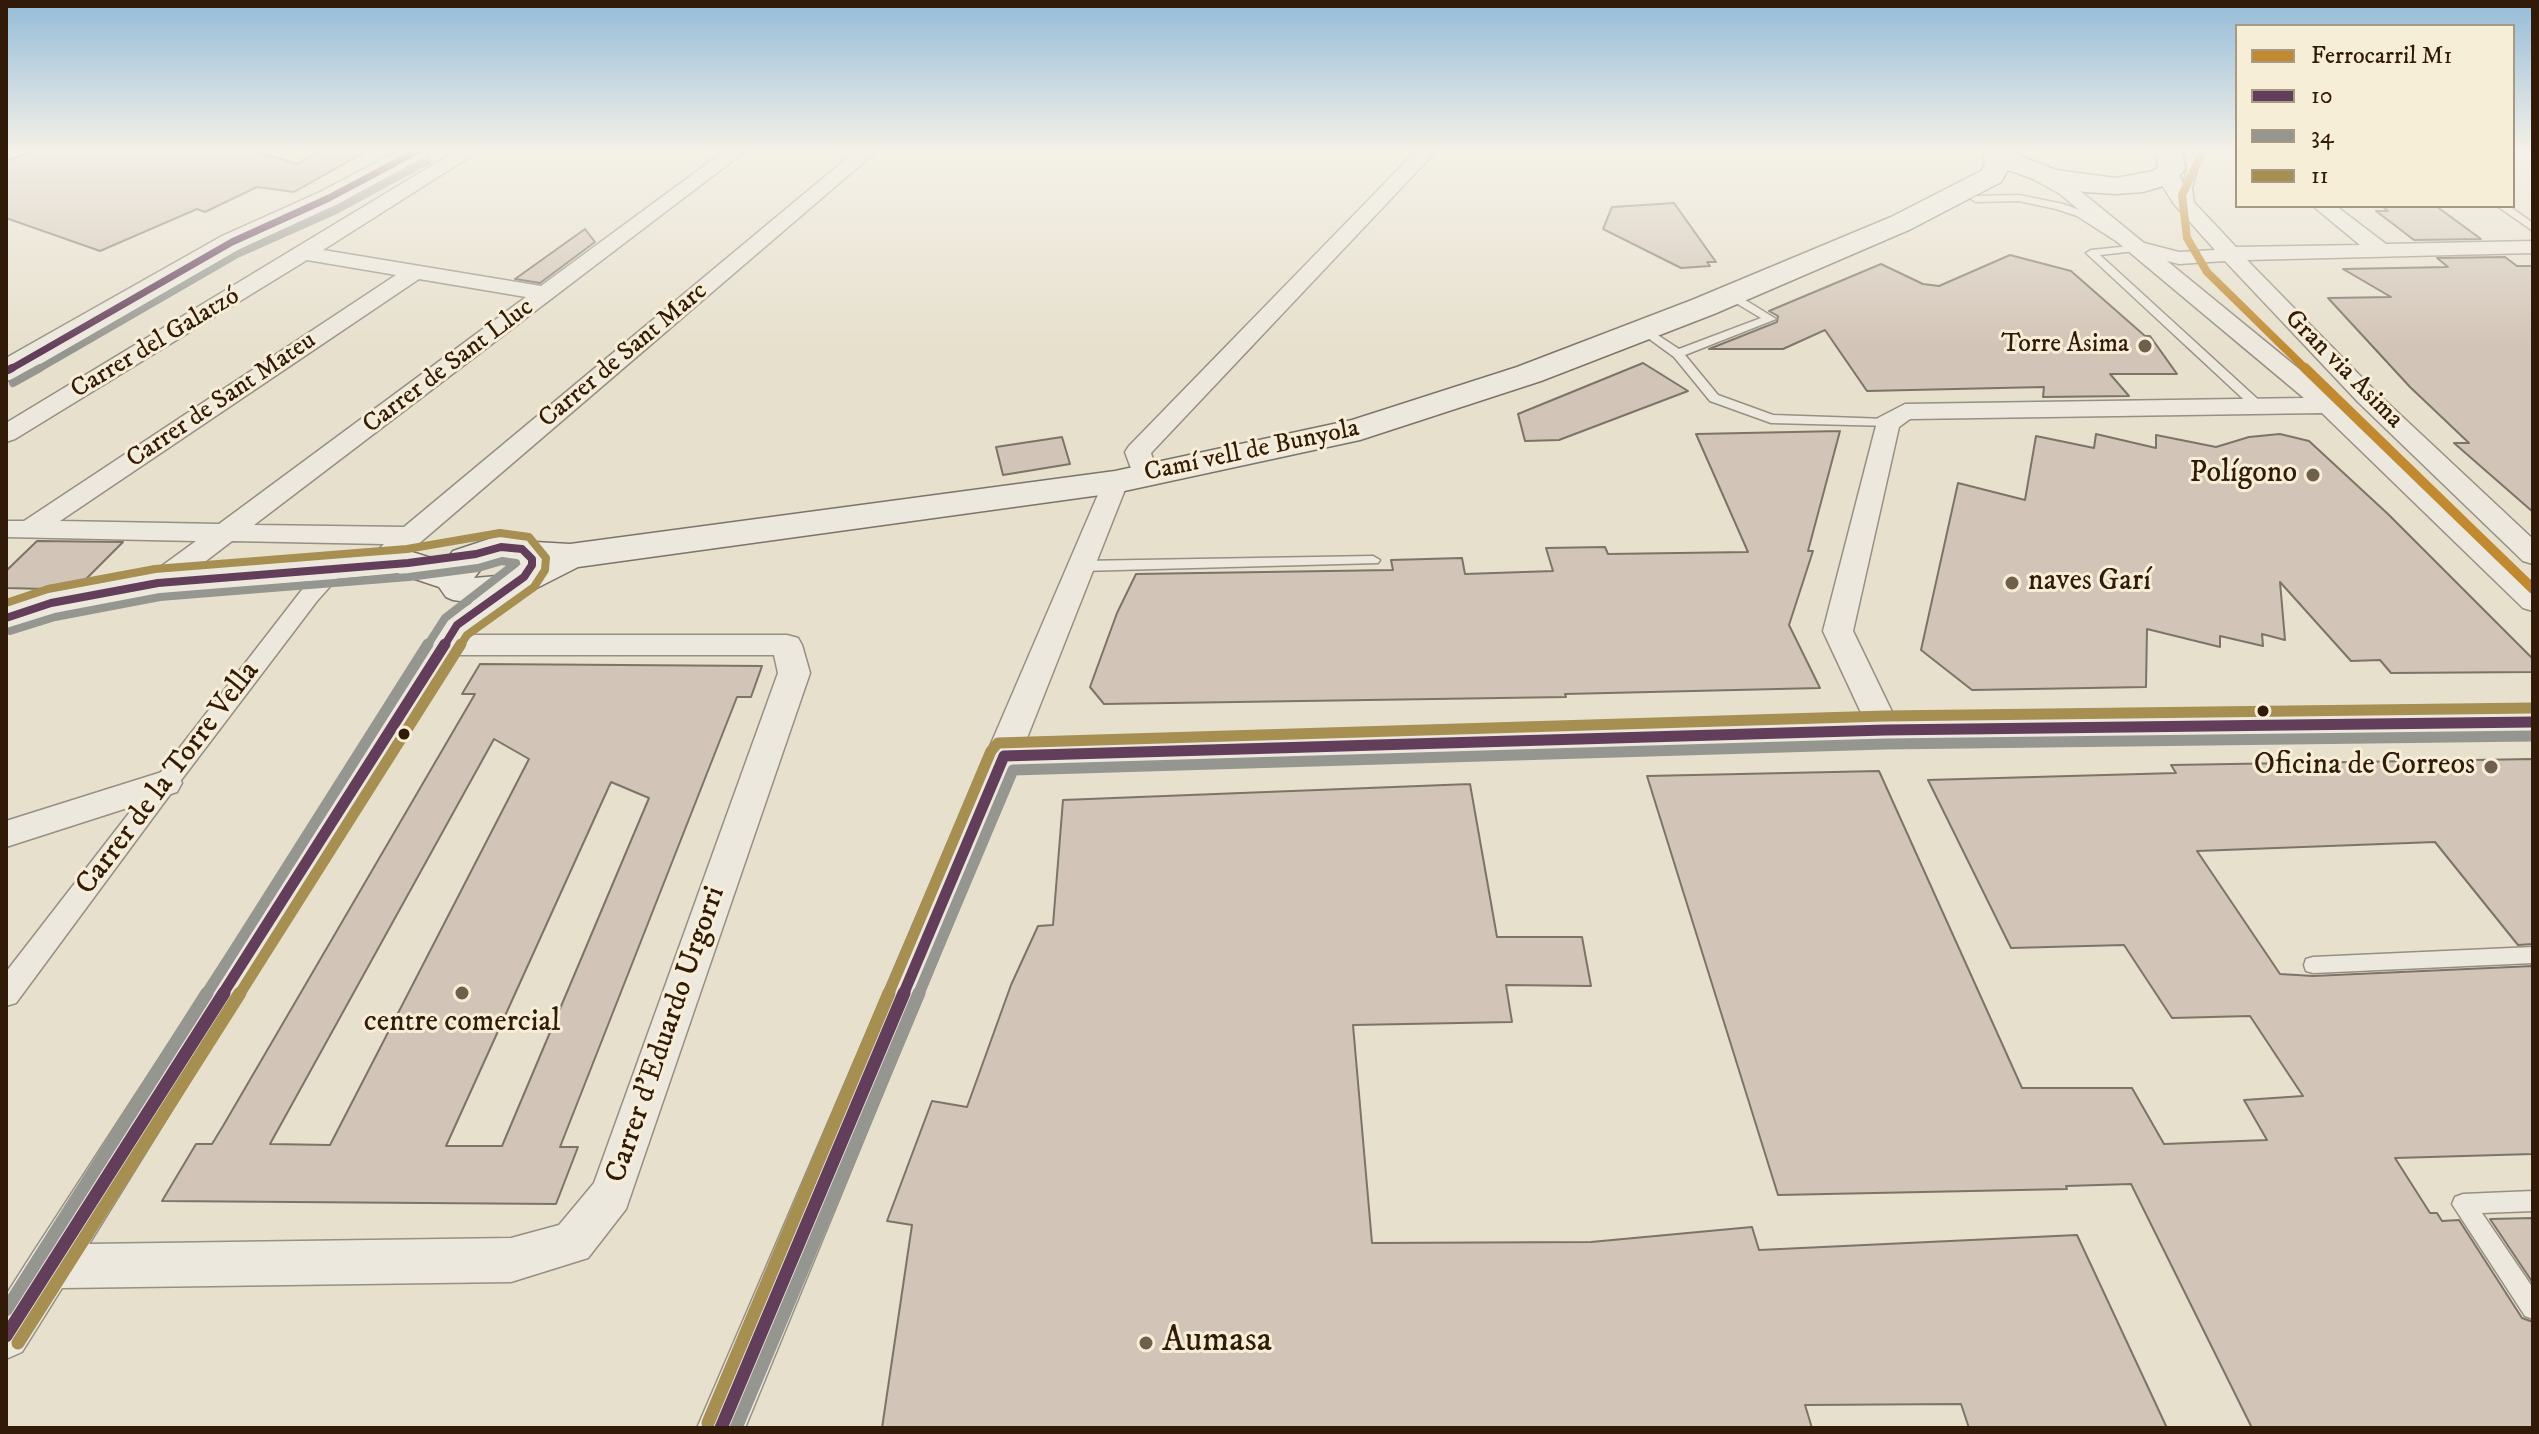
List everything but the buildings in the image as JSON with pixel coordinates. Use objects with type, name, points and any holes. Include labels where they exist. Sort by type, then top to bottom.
[{"type":"main road","points":[[1901,223],[1915,216]]},
{"type":"main road","points":[[1901,223],[1929,216]]},
{"type":"main road","name":"Camí vell de Bunyola","points":[[398,555],[458,598],[488,592],[521,572],[570,556],[1130,479],[1360,429],[1529,374],[1901,223]]},
{"type":"street","points":[[6,371],[232,242],[289,216]]},
{"type":"street","name":"Carrer del Galatzó","points":[[6,434],[365,216]]},
{"type":"street","name":"Carrer de Sant Lluc","points":[[158,583],[650,216]]},
{"type":"street","name":"Carrer de Sant Marc","points":[[398,555],[792,216]]},
{"type":"street","points":[[721,1428],[1081,566],[1130,479],[1138,452],[1365,216]]},
{"type":"street","name":"Gran via Asima","points":[[2096,216],[2328,405],[2533,601]]},
{"type":"street","name":"Gran via Asima","points":[[2195,216],[2367,397],[2533,555]]},
{"type":"street","points":[[2336,216],[2379,249]]},
{"type":"street","points":[[2138,247],[2179,258],[2379,249],[2533,247]]},
{"type":"street","points":[[305,253],[547,294]]},
{"type":"street","name":"Carrer de Sant Mateu","points":[[18,530],[415,272]]},
{"type":"street","points":[[1885,730],[1838,631],[1887,423],[1905,412],[2328,405]]},
{"type":"street","points":[[18,530],[222,535],[398,555]]},
{"type":"street","points":[[6,618],[51,603],[158,583],[335,567],[398,555]]},
{"type":"street","name":"Carrer de la Torre Vella","points":[[6,994],[309,596],[335,567]]},
{"type":"street","points":[[6,1336],[458,598]]},
{"type":"street","name":"Carrer d'Eduardo Urgorri","points":[[50,1266],[511,1260],[572,1243],[611,1195],[794,673],[787,645],[458,598]]},
{"type":"street","points":[[1004,756],[1885,730],[2533,722]]},
{"type":"street","points":[[6,834],[165,783]]},
{"type":"lane","points":[[2078,216],[2138,247]]},
{"type":"lane","points":[[2516,216],[2533,228]]},
{"type":"lane","points":[[2138,247],[2091,253],[2258,406]]},
{"type":"lane","points":[[1678,354],[1770,319],[1730,295]]},
{"type":"lane","points":[[1643,330],[1678,354],[1714,398],[1771,419],[1887,423]]},
{"type":"lane","points":[[1081,566],[1373,560]]},
{"type":"lane","points":[[2313,965],[2533,955]]},
{"type":"lane","points":[[2533,1201],[2463,1204],[2533,1308]]},
{"type":"rail line","name":"M1","points":[[2183,216],[2187,238],[2207,272],[2533,589]]},
{"type":"transit line","name":"10","points":[[6,371],[232,242],[289,216]]},
{"type":"transit line","name":"34","points":[[13,383],[238,254],[324,216]]},
{"type":"transit line","name":"11","points":[[6,603],[48,589],[155,569],[407,549],[500,533],[529,537],[546,558],[545,570],[534,587],[467,635],[18,1343]]},
{"type":"transit line","name":"10","points":[[6,618],[51,603],[158,583],[408,563],[476,554],[501,547],[522,549],[532,559],[532,565],[524,577],[457,625],[6,1336]]},
{"type":"transit line","name":"34","points":[[6,1310],[445,618],[516,563],[502,561],[478,568],[409,577],[160,597],[55,617],[10,631]]},
{"type":"transit line","name":"11","points":[[708,1423],[991,751],[998,743],[1885,716],[2533,708]]},
{"type":"transit line","name":"10","points":[[721,1428],[1004,756],[1885,730],[2533,722]]},
{"type":"transit line","name":"34","points":[[736,1428],[1013,770],[1885,744],[2533,736]]},
{"type":"place","name":"Torre Asima","points":[[2145,346]]},
{"type":"place","name":"Polígono","points":[[2313,475]]},
{"type":"place","name":"naves Garí","points":[[2012,583]]},
{"type":"place","name":"Oficina de Correos","points":[[2491,767]]},
{"type":"place","name":"centre comercial","points":[[462,993]]},
{"type":"place","name":"Aumasa","points":[[1146,1343]]}]
